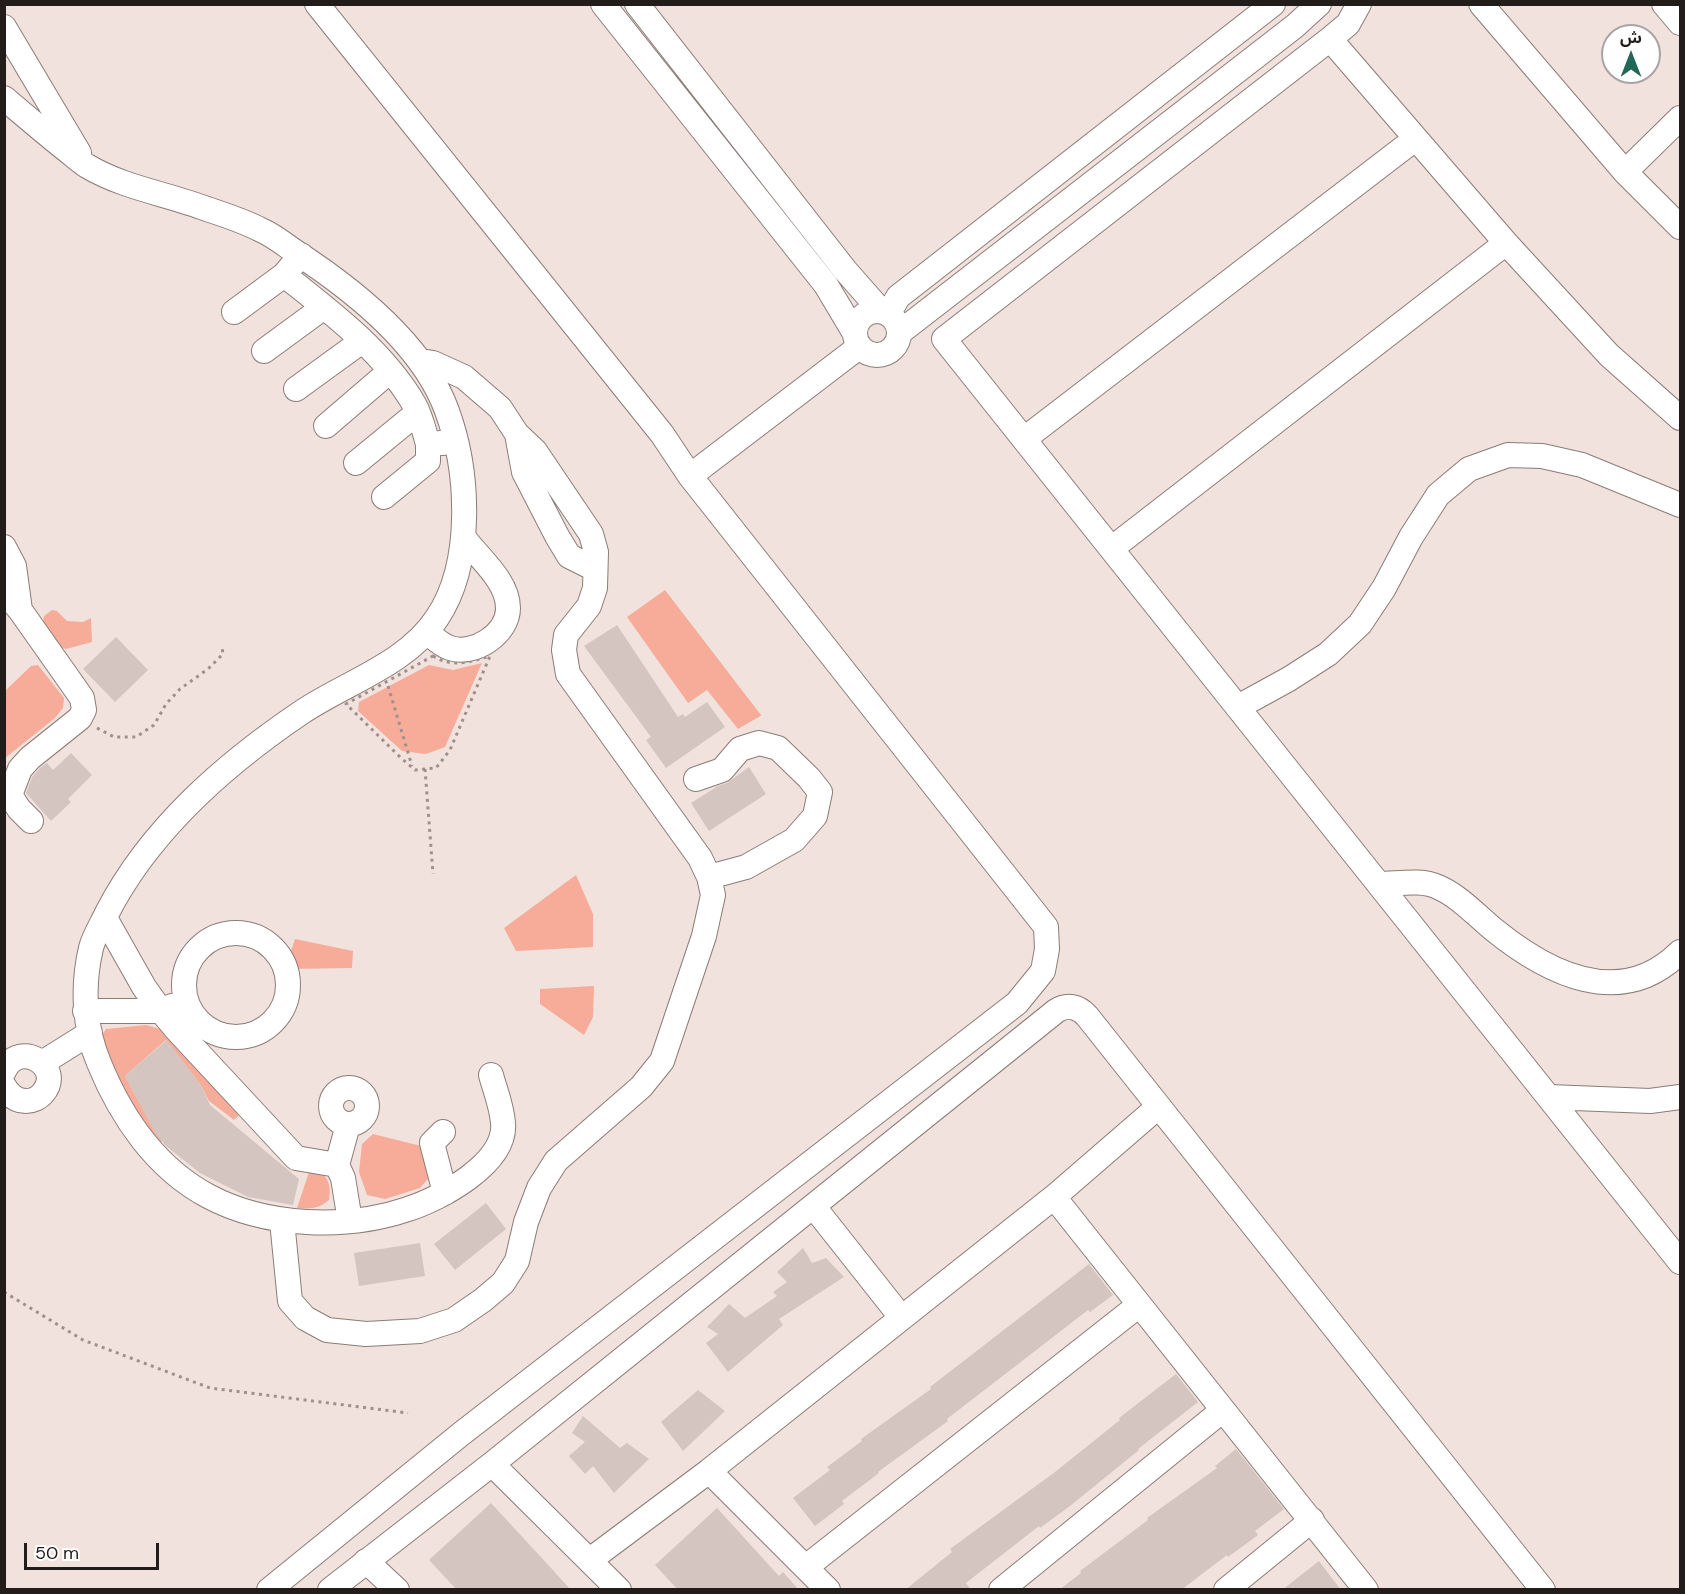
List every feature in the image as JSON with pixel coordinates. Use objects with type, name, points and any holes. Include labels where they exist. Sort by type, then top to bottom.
[{"type":"street","points":[[269,1590],[470,1427],[1017,1003],[1042,971],[1047,949],[1046,927],[690,476],[662,434],[317,4]]},
{"type":"street","points":[[603,4],[826,285],[856,339],[872,355],[888,353],[898,341],[890,319],[834,255],[637,4]]},
{"type":"street","points":[[890,319],[898,297],[1273,4]]},
{"type":"street","points":[[856,339],[856,324],[866,313],[890,319],[1295,26],[1319,4]]},
{"type":"street","points":[[1359,4],[1348,24],[1330,39],[944,339],[1680,1262]]},
{"type":"street","points":[[1481,4],[1625,172],[1680,226]]},
{"type":"street","points":[[1664,4],[1680,23]]},
{"type":"street","points":[[4,27],[86,166]]},
{"type":"street","points":[[1330,39],[1506,243],[1610,354],[1680,418]]},
{"type":"street","points":[[4,98],[86,166],[143,189],[201,206],[263,231],[339,280],[390,326],[421,361],[446,408],[461,465],[464,537],[458,570],[447,602],[422,640],[373,672],[301,713],[242,756],[189,802],[124,880],[92,946],[88,1022],[93,1050],[113,1095],[147,1147],[169,1169],[207,1196],[246,1213],[282,1221],[350,1221],[370,1219],[405,1210],[445,1194],[467,1181],[496,1148],[504,1126],[491,1076]]},
{"type":"street","points":[[1625,172],[1680,118]]},
{"type":"street","points":[[1032,433],[1415,139]]},
{"type":"street","points":[[1120,542],[1506,243]]},
{"type":"street","points":[[234,312],[284,275],[301,255]]},
{"type":"street","points":[[284,275],[345,324],[390,371],[415,406],[428,444],[428,461],[384,497]]},
{"type":"street","points":[[264,351],[324,307]]},
{"type":"street","points":[[690,476],[856,339]]},
{"type":"street","points":[[296,389],[362,341]]},
{"type":"street","points":[[282,1221],[290,1301],[305,1318],[327,1330],[366,1334],[420,1332],[454,1320],[483,1300],[503,1283],[517,1261],[526,1222],[539,1188],[556,1161],[641,1087],[662,1061],[704,936],[713,895],[709,877],[700,858],[568,674],[564,650],[566,635],[589,606],[595,588],[596,552],[591,534],[535,451],[517,434],[500,408],[464,377],[433,363],[421,361]]},
{"type":"street","points":[[326,426],[390,371]]},
{"type":"street","points":[[356,463],[417,413]]},
{"type":"street","points":[[428,444],[455,442]]},
{"type":"street","points":[[1238,707],[1328,654],[1360,624],[1384,588],[1411,537],[1438,495],[1469,469],[1508,455],[1542,456],[1582,465],[1680,506]]},
{"type":"street","points":[[427,632],[450,648],[458,650],[470,648],[492,638],[501,628],[507,616],[509,606],[497,576],[476,555],[464,537]]},
{"type":"street","points":[[4,547],[14,566],[20,610]]},
{"type":"street","points":[[4,592],[20,610],[82,698],[84,710],[80,718],[30,758],[20,769],[10,795],[31,821]]},
{"type":"street","points":[[696,779],[722,770],[740,748],[759,742],[778,748],[820,792],[815,816],[794,840],[746,867],[709,877]]},
{"type":"street","points":[[1379,884],[1420,883],[1438,887],[1518,949],[1545,965],[1587,981],[1610,983],[1638,979],[1659,969],[1680,952]]},
{"type":"street","points":[[105,918],[144,987],[169,1020],[296,1158],[337,1166]]},
{"type":"street","points":[[42,1063],[88,1022],[169,1020],[206,1036],[245,1037],[262,1031],[276,1019],[286,1004],[289,987],[287,969],[279,953],[267,941],[252,934],[235,932],[219,935],[204,943],[193,955],[186,970],[183,986],[187,1003],[196,1018],[210,1030],[224,1036]]},
{"type":"street","points":[[169,1020],[185,994]]},
{"type":"street","points":[[330,1590],[814,1208],[1061,1008],[1072,1007],[1083,1012],[1543,1590]]},
{"type":"street","points":[[4,1071],[10,1061],[17,1057],[32,1057],[42,1063],[48,1078],[44,1092],[33,1100],[18,1100],[11,1096],[4,1086]]},
{"type":"street","points":[[1549,1097],[1650,1101],[1680,1097]]},
{"type":"street","points":[[590,1560],[709,1471],[1054,1197],[1158,1107]]},
{"type":"street","points":[[348,1125],[337,1166],[343,1178],[350,1221]]},
{"type":"street","points":[[443,1132],[432,1143],[445,1194]]},
{"type":"street","points":[[1054,1197],[1366,1590]]},
{"type":"street","points":[[814,1208],[901,1317]]},
{"type":"street","points":[[806,1567],[1139,1305]]},
{"type":"street","points":[[1001,1590],[1223,1410]]},
{"type":"street","points":[[492,1464],[620,1590]]},
{"type":"street","points":[[709,1471],[828,1590]]},
{"type":"street","points":[[1226,1590],[1312,1520]]},
{"type":"street","points":[[366,1561],[397,1590]]},
{"type":"path","points":[[80,718],[114,738],[136,737],[154,725],[166,704],[180,689],[223,654],[222,648]]},
{"type":"path","points":[[433,656],[440,661],[461,664],[490,656],[450,750],[436,768],[415,770],[346,704],[387,681],[433,656]]},
{"type":"path","points":[[387,681],[412,767]]},
{"type":"path","points":[[425,769],[433,874]]},
{"type":"path","points":[[4,1292],[83,1340],[210,1388],[408,1413]]},
{"type":"shaded area","points":[[665,590],[762,715],[738,729],[707,690],[688,703],[627,617]]},
{"type":"shaded area","points":[[52,610],[57,611],[67,621],[83,622],[91,618],[92,642],[66,649],[48,643],[42,628],[44,616]]},
{"type":"shaded area","points":[[482,663],[445,747],[426,754],[402,751],[358,711],[359,702],[429,665],[453,670]]},
{"type":"shaded area","points":[[38,665],[64,698],[63,708],[55,718],[5,758],[5,691],[31,666]]},
{"type":"shaded area","points":[[576,875],[593,914],[593,947],[516,951],[504,928]]},
{"type":"shaded area","points":[[295,939],[353,951],[352,968],[289,969],[289,957]]},
{"type":"shaded area","points":[[594,986],[593,1017],[584,1035],[540,1004],[540,989]]},
{"type":"shaded area","points":[[146,1025],[174,1033],[244,1110],[234,1120],[209,1101],[202,1087],[166,1040],[125,1076],[153,1128],[173,1133],[161,1142],[134,1115],[109,1068],[102,1035],[106,1029]]},
{"type":"shaded area","points":[[373,1134],[425,1147],[435,1171],[420,1188],[385,1199],[367,1195],[359,1172],[362,1144]]},
{"type":"shaded area","points":[[311,1166],[327,1180],[330,1188],[329,1200],[314,1208],[297,1208]]},
{"type":"building","points":[[617,625],[678,717],[683,714],[685,717],[707,702],[725,727],[666,768],[646,740],[651,737],[584,646]]},
{"type":"building","points":[[116,637],[148,670],[115,702],[83,669]]},
{"type":"building","points":[[71,753],[92,775],[68,799],[71,802],[51,821],[26,793],[32,777],[40,768],[47,763],[53,770]]},
{"type":"building","points":[[749,767],[766,794],[709,831],[691,803],[727,783]]},
{"type":"building","points":[[167,1040],[202,1087],[210,1105],[299,1179],[293,1205],[248,1197],[200,1173],[166,1146],[155,1133],[125,1076]]},
{"type":"building","points":[[486,1203],[506,1229],[455,1270],[434,1244]]},
{"type":"building","points":[[420,1243],[425,1276],[359,1286],[354,1253]]},
{"type":"building","points":[[803,1248],[812,1263],[826,1258],[844,1277],[779,1319],[783,1325],[728,1372],[706,1343],[718,1334],[707,1327],[729,1304],[745,1318],[777,1296],[773,1292],[787,1282],[777,1272]]},
{"type":"building","points":[[1089,1264],[1113,1295],[1090,1312],[1088,1310],[947,1419],[948,1421],[878,1472],[842,1501],[844,1504],[815,1526],[793,1498],[830,1470],[827,1467],[862,1441],[861,1439],[931,1389],[930,1387]]},
{"type":"building","points":[[1176,1374],[1198,1402],[1070,1506],[1040,1528],[1039,1526],[966,1583],[971,1590],[905,1590],[952,1552],[950,1549],[1055,1472]]},
{"type":"building","points":[[698,1390],[725,1411],[683,1451],[661,1422]]},
{"type":"building","points":[[583,1416],[620,1448],[627,1443],[649,1459],[614,1493],[593,1466],[585,1474],[569,1456],[585,1442],[572,1433]]},
{"type":"building","points":[[1236,1449],[1284,1509],[1255,1531],[1258,1535],[1181,1590],[1059,1590],[1081,1573],[1080,1571],[1148,1520],[1147,1518],[1217,1468],[1215,1466]]},
{"type":"building","points":[[491,1503],[571,1590],[457,1590],[429,1560]]},
{"type":"building","points":[[717,1508],[779,1576],[783,1572],[799,1590],[678,1590],[655,1565]]},
{"type":"building","points":[[1319,1561],[1341,1590],[1282,1590]]}]
